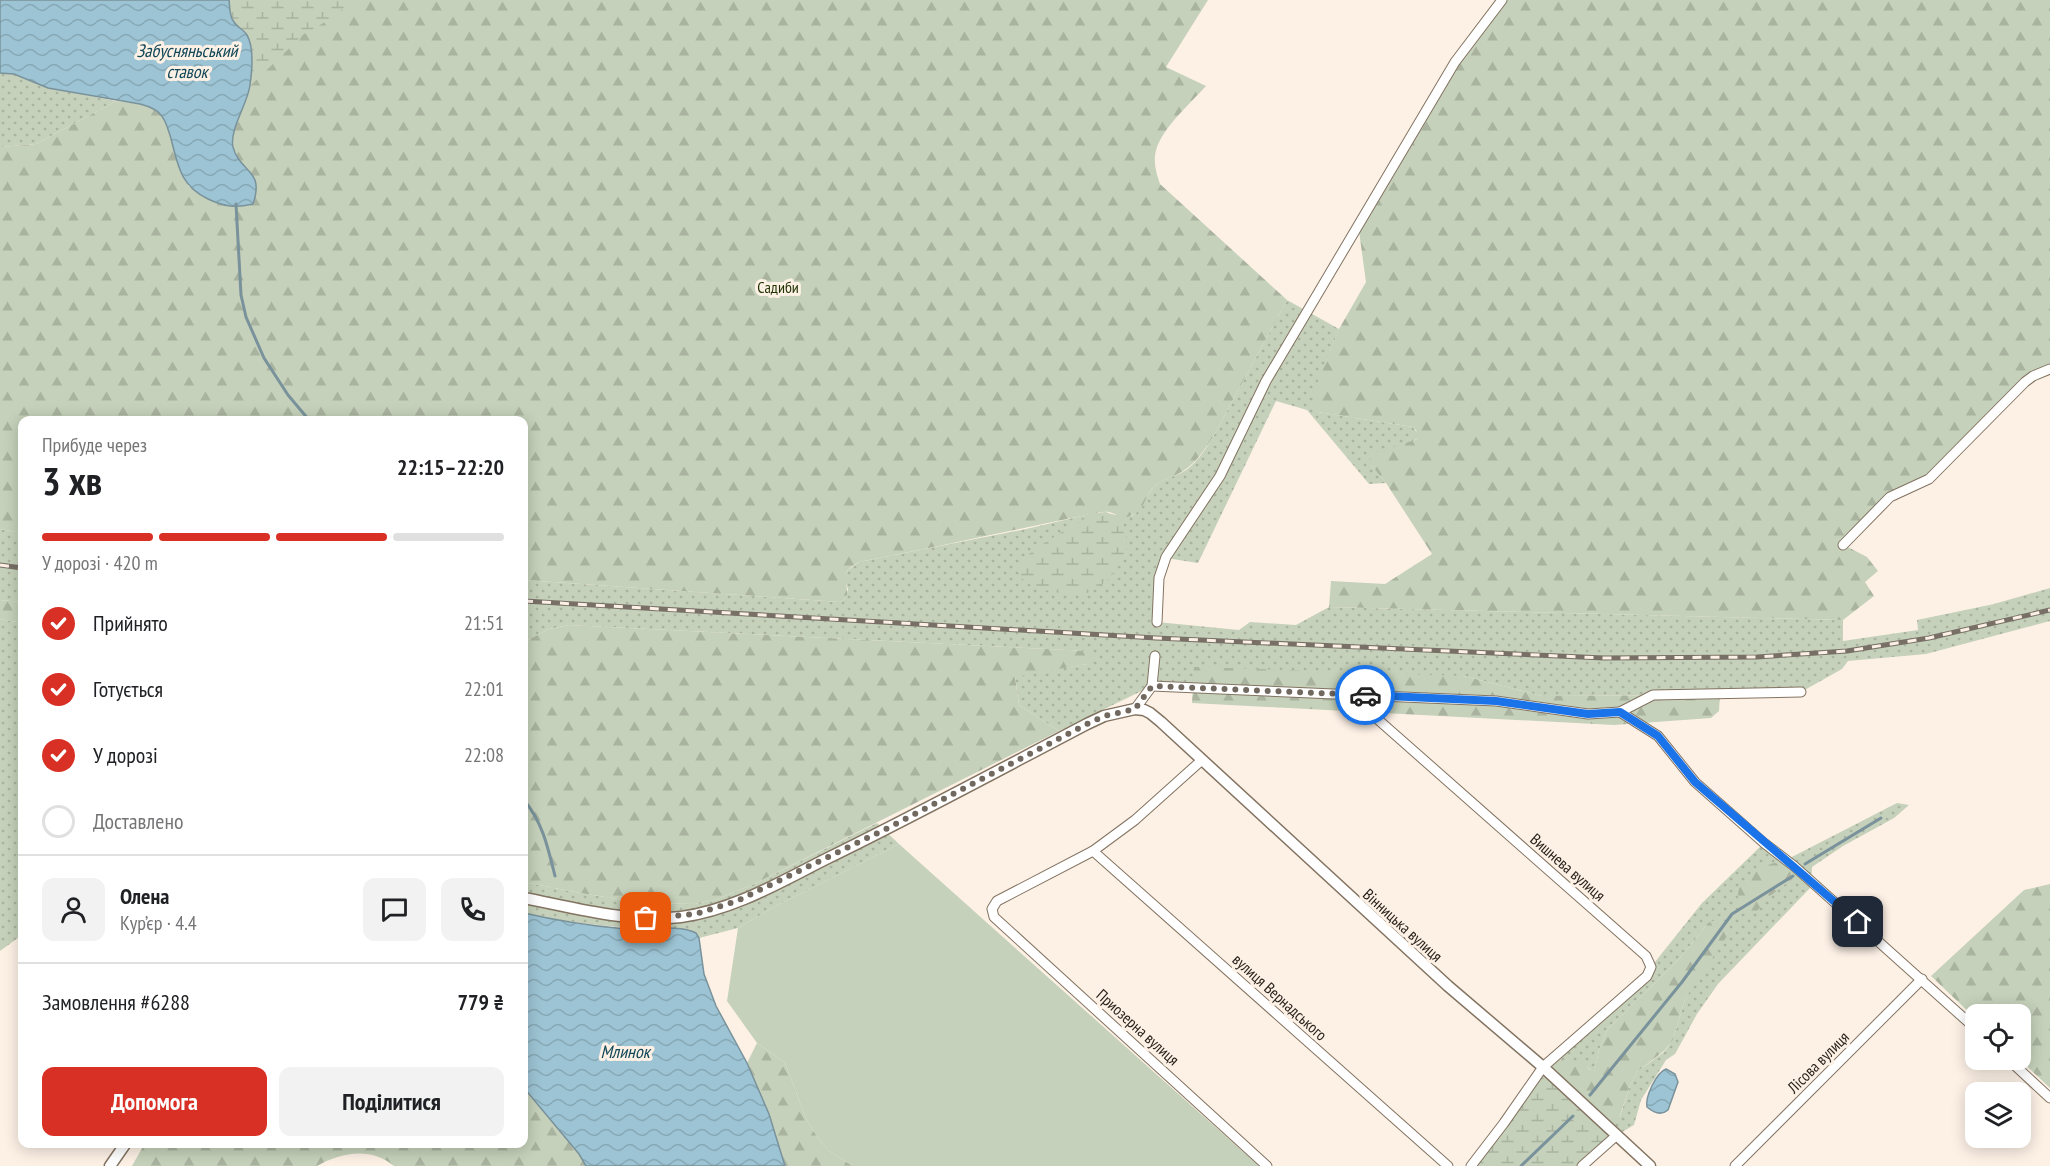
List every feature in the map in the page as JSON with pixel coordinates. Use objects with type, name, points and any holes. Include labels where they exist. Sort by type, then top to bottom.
[{"type":"street","points":[[1157,622],[1159,578],[1166,557],[1220,476],[1266,381],[1455,62],[1502,0]]},
{"type":"street","points":[[1844,545],[1890,497],[1929,479],[2025,382],[2050,369]]},
{"type":"street","points":[[528,899],[597,912],[646,918],[683,916],[716,909],[767,888],[890,827],[1087,724],[1104,716],[1135,709],[1152,686],[1155,656]]},
{"type":"street","points":[[1152,686],[1496,701],[1588,714],[1620,712],[1653,695],[1801,692]]},
{"type":"street","name":"Вишнева вулиця","points":[[1349,694],[1646,956],[1652,967],[1647,976],[1543,1067]]},
{"type":"street","name":"Вінницька вулиця","points":[[1135,709],[1150,713],[1448,987],[1543,1067],[1650,1166]]},
{"type":"street","points":[[1620,712],[1658,736],[1695,782],[1764,843],[1794,866],[1965,1019]]},
{"type":"street","points":[[1093,851],[1135,820],[1202,760]]},
{"type":"street","name":"Приозерна вулиця","points":[[1093,851],[997,901],[992,909],[994,917],[1267,1166]]},
{"type":"street","name":"вулиця Вернадського","points":[[1093,851],[1448,1166]]},
{"type":"street","name":"Лісова вулиця","points":[[1735,1166],[1922,979]]},
{"type":"street","points":[[1471,1166],[1543,1067]]},
{"type":"street","points":[[2020,1070],[2050,1098]]},
{"type":"street","points":[[1582,1166],[1617,1135]]},
{"type":"street","points":[[110,1166],[123,1148]]},
{"type":"green space","name":"Садиби","points":[[229,0],[1208,0],[1166,67],[1206,86],[1175,119],[1162,137],[1155,156],[1157,174],[1160,184],[1287,300],[1207,446],[1188,468],[1156,485],[1135,514],[1124,517],[1109,512],[1100,512],[859,562],[846,573],[847,595],[840,602],[528,580],[528,416],[18,416],[18,532],[0,529],[0,147],[36,144],[116,101],[140,104],[160,114],[166,122],[182,174],[189,187],[250,171],[239,160],[233,146]]},
{"type":"green space","points":[[229,0],[354,0],[327,21],[304,34],[250,86],[250,42],[246,33],[233,22]]},
{"type":"green space","points":[[1502,0],[2050,0],[2050,369],[2044,371],[1929,479],[1896,493],[1844,545],[1867,557],[1878,571],[1865,582],[1874,596],[1843,620],[1329,607],[1331,581],[1385,584],[1432,554],[1386,483],[1371,465],[1370,458],[1374,453],[1415,440],[1418,438],[1416,430],[1413,427],[1318,412],[1314,405],[1313,394],[1339,329],[1366,282],[1358,224],[1455,62]]},
{"type":"green space","points":[[0,73],[14,74],[49,88],[116,101],[36,144],[0,147]]},
{"type":"green space","points":[[1287,300],[1339,329],[1314,394],[1318,412],[1413,427],[1418,434],[1418,438],[1371,465],[1386,483],[1369,484],[1307,410],[1276,401],[1198,563],[1166,558],[1157,622],[1239,630],[1250,622],[1296,625],[1329,607],[1843,620],[1843,641],[1918,630],[1917,620],[1994,604],[2050,588],[2050,621],[1926,654],[1848,661],[1842,669],[1801,692],[1542,696],[1464,676],[1196,687],[1152,686],[1059,731],[1019,705],[1015,676],[1087,664],[1087,651],[569,625],[549,629],[528,640],[528,580],[840,602],[845,599],[848,589],[844,577],[848,570],[859,562],[1094,513],[1132,516],[1155,486],[1186,470],[1195,462],[1213,437]]},
{"type":"green space","points":[[1106,512],[1121,518],[1126,550],[1116,570],[1105,582],[1087,593],[1069,594],[1044,590],[1024,581],[1019,574],[1019,566],[1030,553],[1094,513]]},
{"type":"green space","points":[[0,529],[18,532],[18,602],[0,600]]},
{"type":"green space","points":[[0,600],[18,602],[18,622],[0,619]]},
{"type":"green space","points":[[0,619],[18,622],[18,938],[0,951]]},
{"type":"green space","points":[[569,625],[1087,651],[1091,657],[1087,664],[1015,677],[1019,705],[1059,731],[754,884],[715,900],[695,904],[644,903],[528,883],[528,640],[549,629]]},
{"type":"green space","points":[[1194,667],[1464,676],[1542,696],[1720,695],[1719,711],[1711,718],[1614,725],[1192,703]]},
{"type":"green space","points":[[1897,803],[1909,805],[1894,818],[1843,846],[1812,867],[1811,887],[1718,984],[1697,1014],[1675,1054],[1666,1060],[1641,1100],[1634,1125],[1617,1135],[1610,1127],[1620,1116],[1631,1083],[1638,1071],[1664,1052],[1673,1040],[1685,999],[1690,990],[1708,923],[1680,958],[1607,1030],[1599,1050],[1594,1074],[1589,1068],[1558,1059],[1651,967],[1702,903],[1764,843],[1786,860]]},
{"type":"green space","points":[[877,823],[899,844],[776,906],[738,928],[699,938],[691,930],[603,926],[528,914],[528,883],[644,903],[695,904],[715,900],[754,884]]},
{"type":"green space","points":[[899,844],[1259,1166],[853,1166],[829,1151],[807,1121],[785,1063],[757,1043],[727,1001],[738,928],[776,906]]},
{"type":"green space","points":[[1775,863],[1789,867],[1791,880],[1770,896],[1757,911],[1748,911],[1739,901],[1740,887],[1756,872]]},
{"type":"green space","points":[[2050,884],[2050,1088],[2031,1070],[2031,1004],[1965,1004],[1965,1008],[1931,976],[2024,890]]},
{"type":"green space","points":[[1720,918],[1728,924],[1727,936],[1685,999],[1673,1040],[1664,1051],[1638,1071],[1631,1083],[1618,1120],[1610,1127],[1543,1067],[1557,1061],[1570,1060],[1582,1063],[1594,1073],[1599,1050],[1607,1030],[1680,958],[1708,923]]},
{"type":"green space","points":[[757,1043],[785,1063],[807,1121],[820,1141],[829,1151],[853,1166],[785,1166],[769,1114],[747,1063]]},
{"type":"green space","points":[[1543,1067],[1617,1135],[1582,1166],[1471,1166]]},
{"type":"green space","points":[[528,1093],[579,1154],[586,1166],[394,1166],[376,1156],[356,1154],[336,1157],[317,1166],[132,1166],[142,1148],[528,1148]]},
{"type":"water","name":"Забусняньський ставок","points":[[0,0],[229,0],[231,17],[247,35],[252,52],[249,92],[232,140],[236,155],[254,177],[256,193],[253,204],[230,206],[220,204],[191,187],[181,173],[165,121],[153,109],[140,104],[48,88],[14,74],[0,73]]},
{"type":"water","name":"Млинок","points":[[528,914],[562,921],[626,929],[672,928],[696,933],[699,938],[704,974],[716,1006],[747,1063],[769,1114],[785,1166],[586,1166],[579,1154],[528,1093]]},
{"type":"water","points":[[1666,1069],[1675,1074],[1678,1082],[1668,1110],[1658,1113],[1647,1107],[1648,1097],[1655,1080]]},
{"type":"waterway","points":[[236,204],[241,295],[246,317],[264,358],[288,395],[306,416]]},
{"type":"waterway","points":[[528,806],[540,827],[555,876]]},
{"type":"waterway","points":[[1805,864],[1881,818]]},
{"type":"waterway","points":[[1590,1095],[1682,982],[1732,914],[1793,876]]},
{"type":"waterway","points":[[1521,1166],[1573,1116]]},
{"type":"railway","points":[[0,565],[18,567]]},
{"type":"railway","points":[[528,601],[1156,638],[1604,658],[1757,657],[1847,651],[1929,638],[2050,610]]},
{"type":"way so far","points":[[646,918],[696,914],[737,901],[767,888],[890,827],[1087,724],[1104,716],[1135,709],[1152,686],[1365,695]]},
{"type":"route","points":[[1365,695],[1496,701],[1588,714],[1620,712],[1658,736],[1695,782],[1858,922]]}]
